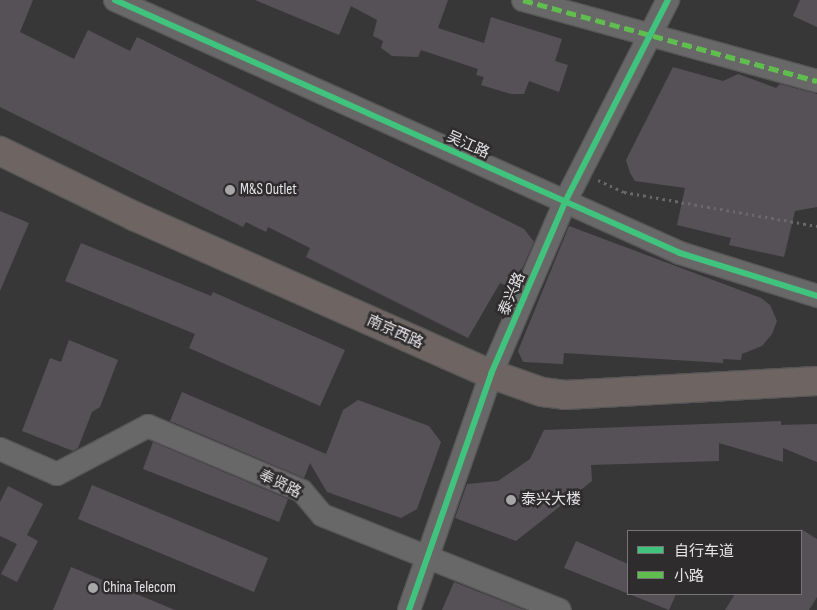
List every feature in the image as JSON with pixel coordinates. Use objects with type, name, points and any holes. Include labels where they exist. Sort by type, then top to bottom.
[{"type":"main road","name":"南京西路","points":[[0,151],[134,216],[491,374],[542,392],[565,395],[817,381]]},
{"type":"street","name":"吴江路","points":[[115,0],[680,253],[817,296]]},
{"type":"street","points":[[523,0],[817,82]]},
{"type":"street","name":"泰兴路","points":[[409,610],[491,374],[565,202],[668,0]]},
{"type":"street","name":"奉贤路","points":[[0,448],[57,474],[148,426],[302,491],[322,516],[560,610]]},
{"type":"path","points":[[580,171],[624,192],[817,226]]},
{"type":"building","points":[[0,0],[33,0],[20,32],[74,59],[88,30],[130,51],[137,37],[524,229],[534,242],[513,289],[500,283],[468,338],[306,257],[310,248],[268,227],[266,232],[246,222],[243,227],[0,107]]},
{"type":"building","points":[[255,0],[448,0],[438,28],[484,43],[491,17],[562,39],[555,61],[568,65],[559,92],[529,81],[524,94],[511,94],[481,85],[484,77],[476,75],[478,69],[421,50],[418,57],[392,56],[381,48],[383,41],[373,36],[377,20],[351,6],[339,35]]},
{"type":"building","points":[[800,0],[817,0],[817,27],[793,16]]},
{"type":"building","points":[[673,67],[723,81],[738,74],[776,88],[780,84],[817,94],[817,207],[795,211],[784,257],[729,245],[731,238],[677,225],[685,188],[635,181],[630,173],[626,160]]},
{"type":"building","points":[[0,211],[29,223],[0,291]]},
{"type":"building","points":[[569,226],[761,298],[770,305],[777,321],[772,334],[762,346],[742,354],[741,360],[723,359],[723,363],[564,353],[563,364],[523,362],[518,351]]},
{"type":"building","points":[[81,243],[211,296],[213,292],[345,350],[320,406],[189,348],[195,334],[65,281]]},
{"type":"building","points":[[69,340],[118,360],[100,407],[92,412],[78,448],[73,451],[22,431],[50,358],[61,362]]},
{"type":"building","points":[[182,392],[326,454],[343,410],[358,400],[429,426],[441,442],[417,509],[401,518],[327,492],[310,463],[304,478],[170,421]]},
{"type":"building","points":[[781,421],[781,425],[817,424],[817,462],[783,448],[783,462],[719,443],[719,461],[591,465],[592,481],[516,541],[455,518],[467,484],[498,481],[530,459],[544,430]]},
{"type":"building","points":[[153,442],[288,499],[279,522],[143,469]]},
{"type":"building","points":[[92,485],[268,558],[254,592],[78,519]]},
{"type":"building","points":[[8,486],[43,504],[27,535],[38,541],[17,582],[1,574],[17,544],[0,536],[0,502]]},
{"type":"building","points":[[801,530],[817,539],[817,597],[809,610],[725,610],[734,595],[802,595]]},
{"type":"building","points":[[576,541],[627,564],[627,594],[564,568]]},
{"type":"building","name":"China Telecom","points":[[71,567],[175,610],[53,610]]},
{"type":"building","points":[[454,582],[525,610],[442,610]]},
{"type":"building","points":[[632,595],[676,595],[669,610]]},
{"type":"marked path","points":[[523,0],[817,81]]},
{"type":"cycle path","points":[[115,0],[680,253],[817,296]]},
{"type":"cycle path","points":[[409,610],[491,374],[565,202],[668,0]]},
{"type":"place","name":"M&S Outlet","points":[[230,190]]},
{"type":"place","name":"泰兴大楼","points":[[511,500]]},
{"type":"place","name":"China Telecom","points":[[93,588]]}]
